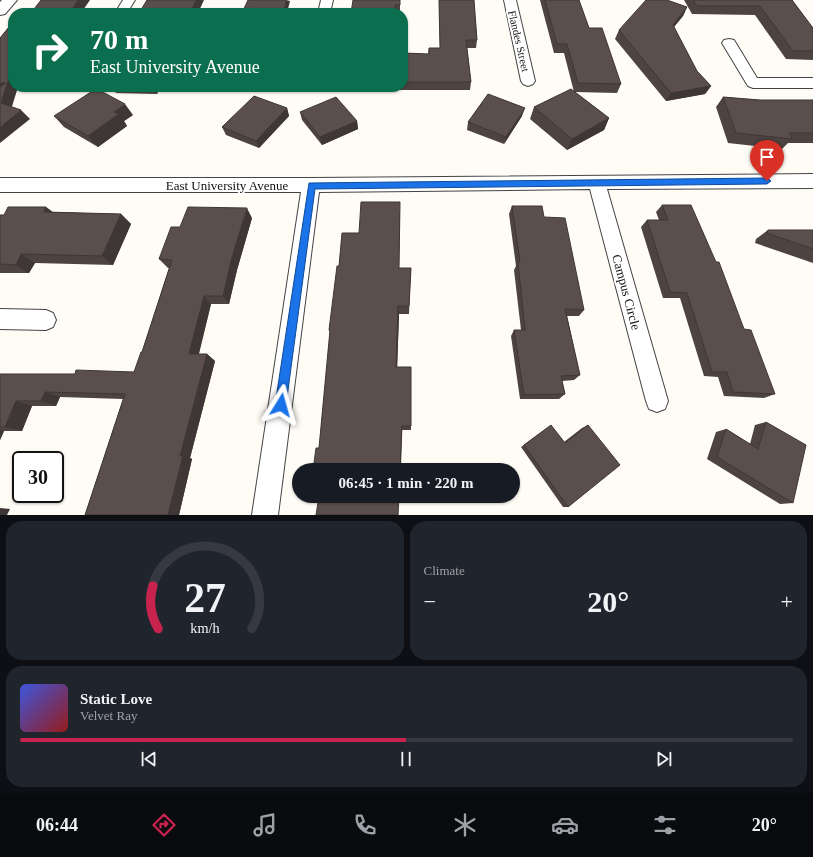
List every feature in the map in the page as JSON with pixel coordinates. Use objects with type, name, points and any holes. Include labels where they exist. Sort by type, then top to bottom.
[{"type":"street","points":[[0,12],[10,0]]},
{"type":"street","name":"Flandes Street","points":[[510,0],[528,81]]},
{"type":"street","points":[[729,43],[753,83],[813,83]]},
{"type":"street","name":"East University Avenue","points":[[0,185],[311,185],[813,181]]},
{"type":"street","name":"Campus Circle","points":[[597,183],[657,401]]},
{"type":"street","points":[[265,515],[311,185]]},
{"type":"street","points":[[0,319],[46,320]]},
{"type":"building","points":[[41,0],[78,0],[72,8],[35,8]]},
{"type":"building","points":[[147,0],[196,0],[192,8],[142,8]]},
{"type":"building","points":[[248,0],[286,0],[285,8],[244,8]]},
{"type":"building","points":[[353,0],[400,0],[400,5],[395,5],[395,8],[352,8]]},
{"type":"building","points":[[439,0],[474,0],[477,40],[466,40],[471,82],[408,82],[408,53],[429,54],[429,48],[440,48]]},
{"type":"building","points":[[545,0],[579,0],[589,28],[602,28],[621,84],[578,83],[567,44],[557,44]]},
{"type":"building","points":[[646,0],[667,0],[687,7],[673,25],[697,71],[711,86],[671,93],[619,30]]},
{"type":"building","points":[[693,0],[792,0],[813,28],[813,51],[793,51],[760,6],[697,6]]},
{"type":"building","points":[[8,28],[8,81],[1,103],[21,110],[0,127],[0,87],[6,83],[0,83],[0,38]]},
{"type":"building","points":[[571,89],[609,118],[572,139],[534,107]]},
{"type":"building","points":[[91,92],[103,92],[125,104],[114,112],[119,114],[88,136],[54,116]]},
{"type":"building","points":[[488,94],[525,108],[506,137],[468,122]]},
{"type":"building","points":[[254,96],[287,108],[256,141],[222,127]]},
{"type":"building","points":[[336,97],[357,121],[320,137],[300,112]]},
{"type":"building","points":[[723,97],[760,100],[813,100],[813,133],[789,133],[792,139],[736,133]]},
{"type":"building","points":[[361,202],[400,202],[399,268],[411,268],[409,306],[398,306],[396,367],[411,367],[411,426],[402,426],[400,463],[314,463],[316,448],[319,448],[329,330],[337,266],[339,266],[342,233],[359,233]]},
{"type":"building","points":[[662,205],[691,205],[716,262],[719,262],[744,329],[751,330],[775,394],[733,392],[727,372],[712,372],[687,293],[670,292],[647,220],[668,220]]},
{"type":"building","points":[[512,206],[542,206],[544,217],[565,218],[584,310],[565,309],[580,375],[561,376],[565,394],[524,395],[514,330],[525,330],[518,262],[520,262]]},
{"type":"building","points":[[8,207],[46,207],[44,212],[121,214],[102,256],[21,254],[16,265],[0,264],[0,215],[4,215]]},
{"type":"building","points":[[188,207],[247,208],[231,261],[223,296],[204,296],[189,354],[207,354],[180,456],[183,456],[168,515],[85,515],[125,394],[45,392],[41,401],[16,401],[5,427],[0,427],[0,374],[75,374],[76,370],[134,372],[172,260],[159,259],[171,227],[180,227]]},
{"type":"building","points":[[768,230],[813,230],[813,249],[767,233]]},
{"type":"building","points":[[766,422],[806,445],[793,503],[717,457],[726,429],[758,449]]},
{"type":"building","points":[[551,425],[565,443],[588,425],[620,465],[568,507],[524,445]]},
{"type":"building","points":[[318,503],[399,503],[398,515],[316,515]]},
{"type":"route","points":[[281,405],[311,185],[767,181]]}]
